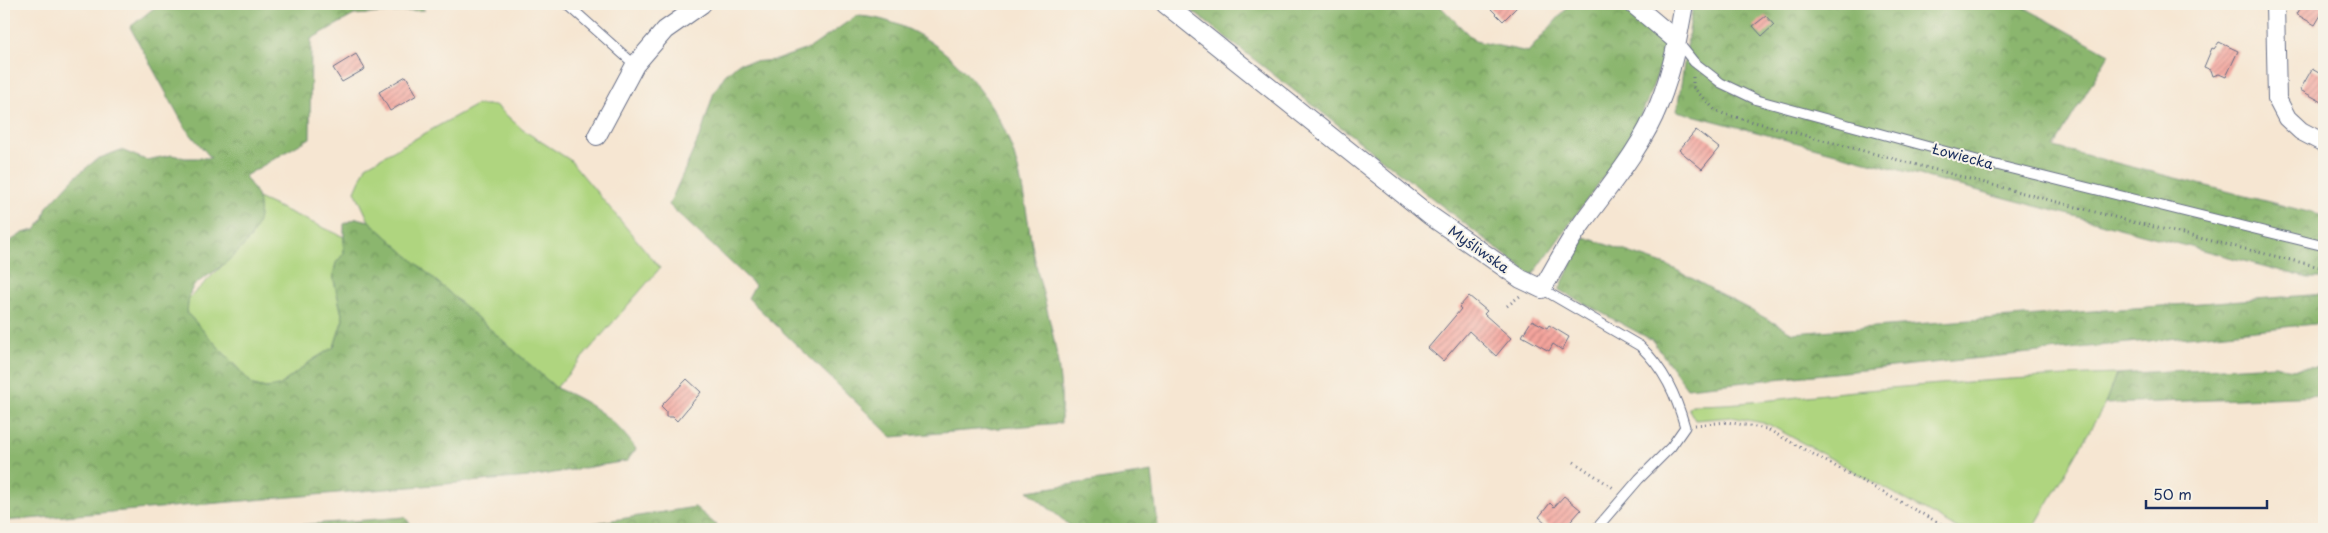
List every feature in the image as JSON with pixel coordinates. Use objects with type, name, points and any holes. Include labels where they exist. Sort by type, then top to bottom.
[{"type":"street","points":[[597,136],[634,65],[665,30],[702,4]]},
{"type":"street","name":"Myśliwska","points":[[1165,4],[1429,215],[1521,279],[1542,288]]},
{"type":"street","name":"Łowiecka","points":[[1633,4],[1678,41]]},
{"type":"street","points":[[1542,288],[1578,228],[1613,183],[1641,140],[1659,105],[1678,41],[1684,4]]},
{"type":"street","points":[[2275,4],[2277,99],[2287,118],[2301,131],[2324,143]]},
{"type":"lane","points":[[567,4],[634,65]]},
{"type":"lane","name":"Łowiecka","points":[[1678,41],[1694,62],[1721,83],[1757,100],[1988,163],[2324,246]]},
{"type":"lane","points":[[1542,288],[1640,346],[1650,355],[1677,398],[1684,426],[1671,447],[1596,529]]},
{"type":"path","points":[[1693,68],[1693,87],[1715,110],[1724,114],[2119,218],[2324,268]]},
{"type":"path","points":[[1684,426],[1726,422],[1748,424],[1767,429],[1950,529]]},
{"type":"path","points":[[1574,462],[1596,474],[1624,498]]},
{"type":"green space","points":[[159,4],[418,4],[425,10],[354,15],[311,39],[310,138],[245,176],[258,199],[258,222],[254,232],[233,257],[191,290],[187,313],[253,385],[266,388],[279,386],[311,361],[334,347],[343,319],[333,276],[336,263],[344,253],[344,224],[357,218],[369,221],[556,388],[580,399],[610,420],[636,449],[627,461],[529,477],[4,521],[4,250],[12,240],[23,233],[35,230],[43,220],[47,207],[75,177],[97,159],[121,150],[146,160],[172,155],[185,158],[211,158],[186,129],[130,27]]},
{"type":"green space","points":[[1183,4],[1438,4],[1475,41],[1528,52],[1566,9],[1561,4],[1624,4],[1669,45],[1643,111],[1615,161],[1532,276]]},
{"type":"green space","points":[[1693,4],[2018,4],[2109,54],[2054,147],[2324,216],[2324,278],[2308,278],[1677,111]]},
{"type":"green space","points":[[856,16],[881,19],[904,27],[927,40],[948,55],[967,74],[997,116],[1014,154],[1037,270],[1054,339],[1061,386],[1061,423],[892,437],[748,298],[755,285],[669,205],[702,131],[714,92],[725,75],[739,63],[776,60],[810,48]]},
{"type":"green space","points":[[476,105],[495,105],[523,130],[570,160],[660,268],[556,388],[369,221],[355,191],[366,166]]},
{"type":"green space","points":[[258,198],[344,237],[344,254],[336,263],[333,276],[343,319],[334,347],[311,361],[279,386],[266,388],[253,385],[187,313],[188,299],[251,238]]},
{"type":"green space","points":[[1584,237],[1669,266],[1793,333],[2324,294],[2324,323],[1687,388],[1652,340],[1559,290]]},
{"type":"green space","points":[[2275,365],[2289,369],[2324,367],[2324,396],[2105,404],[2116,374]]},
{"type":"green space","points":[[2116,374],[2105,404],[2033,529],[1959,529],[1768,424],[1732,417],[1695,420],[1688,408],[1692,405],[1749,402],[1912,386]]},
{"type":"green space","points":[[1152,472],[1158,529],[1074,529],[1028,491]]},
{"type":"green space","points":[[695,507],[721,529],[573,529],[570,527]]},
{"type":"green space","points":[[405,517],[414,529],[247,529]]},
{"type":"building","points":[[1486,4],[1520,4],[1503,21]]},
{"type":"building","points":[[2302,4],[2324,4],[2324,10],[2315,25],[2296,14]]},
{"type":"building","points":[[1766,16],[1774,25],[1762,36],[1753,26]]},
{"type":"building","points":[[2219,42],[2238,51],[2226,77],[2219,74],[2213,76],[2211,70],[2204,67],[2212,48],[2214,49]]},
{"type":"building","points":[[356,54],[365,69],[342,82],[333,68]]},
{"type":"building","points":[[2312,69],[2324,76],[2324,103],[2300,90]]},
{"type":"building","points":[[406,76],[417,95],[390,111],[379,92]]},
{"type":"building","points":[[1696,130],[1719,148],[1702,169],[1679,150]]},
{"type":"building","points":[[1469,296],[1487,311],[1484,314],[1511,338],[1496,356],[1469,331],[1443,361],[1428,348],[1461,309],[1459,307]]},
{"type":"building","points":[[1532,320],[1547,328],[1549,325],[1569,337],[1562,350],[1553,344],[1549,351],[1522,336]]},
{"type":"building","points":[[687,379],[701,392],[677,421],[673,417],[666,417],[666,411],[661,406]]},
{"type":"building","points":[[1564,496],[1581,510],[1564,529],[1553,529],[1539,517],[1550,503],[1554,507]]}]
